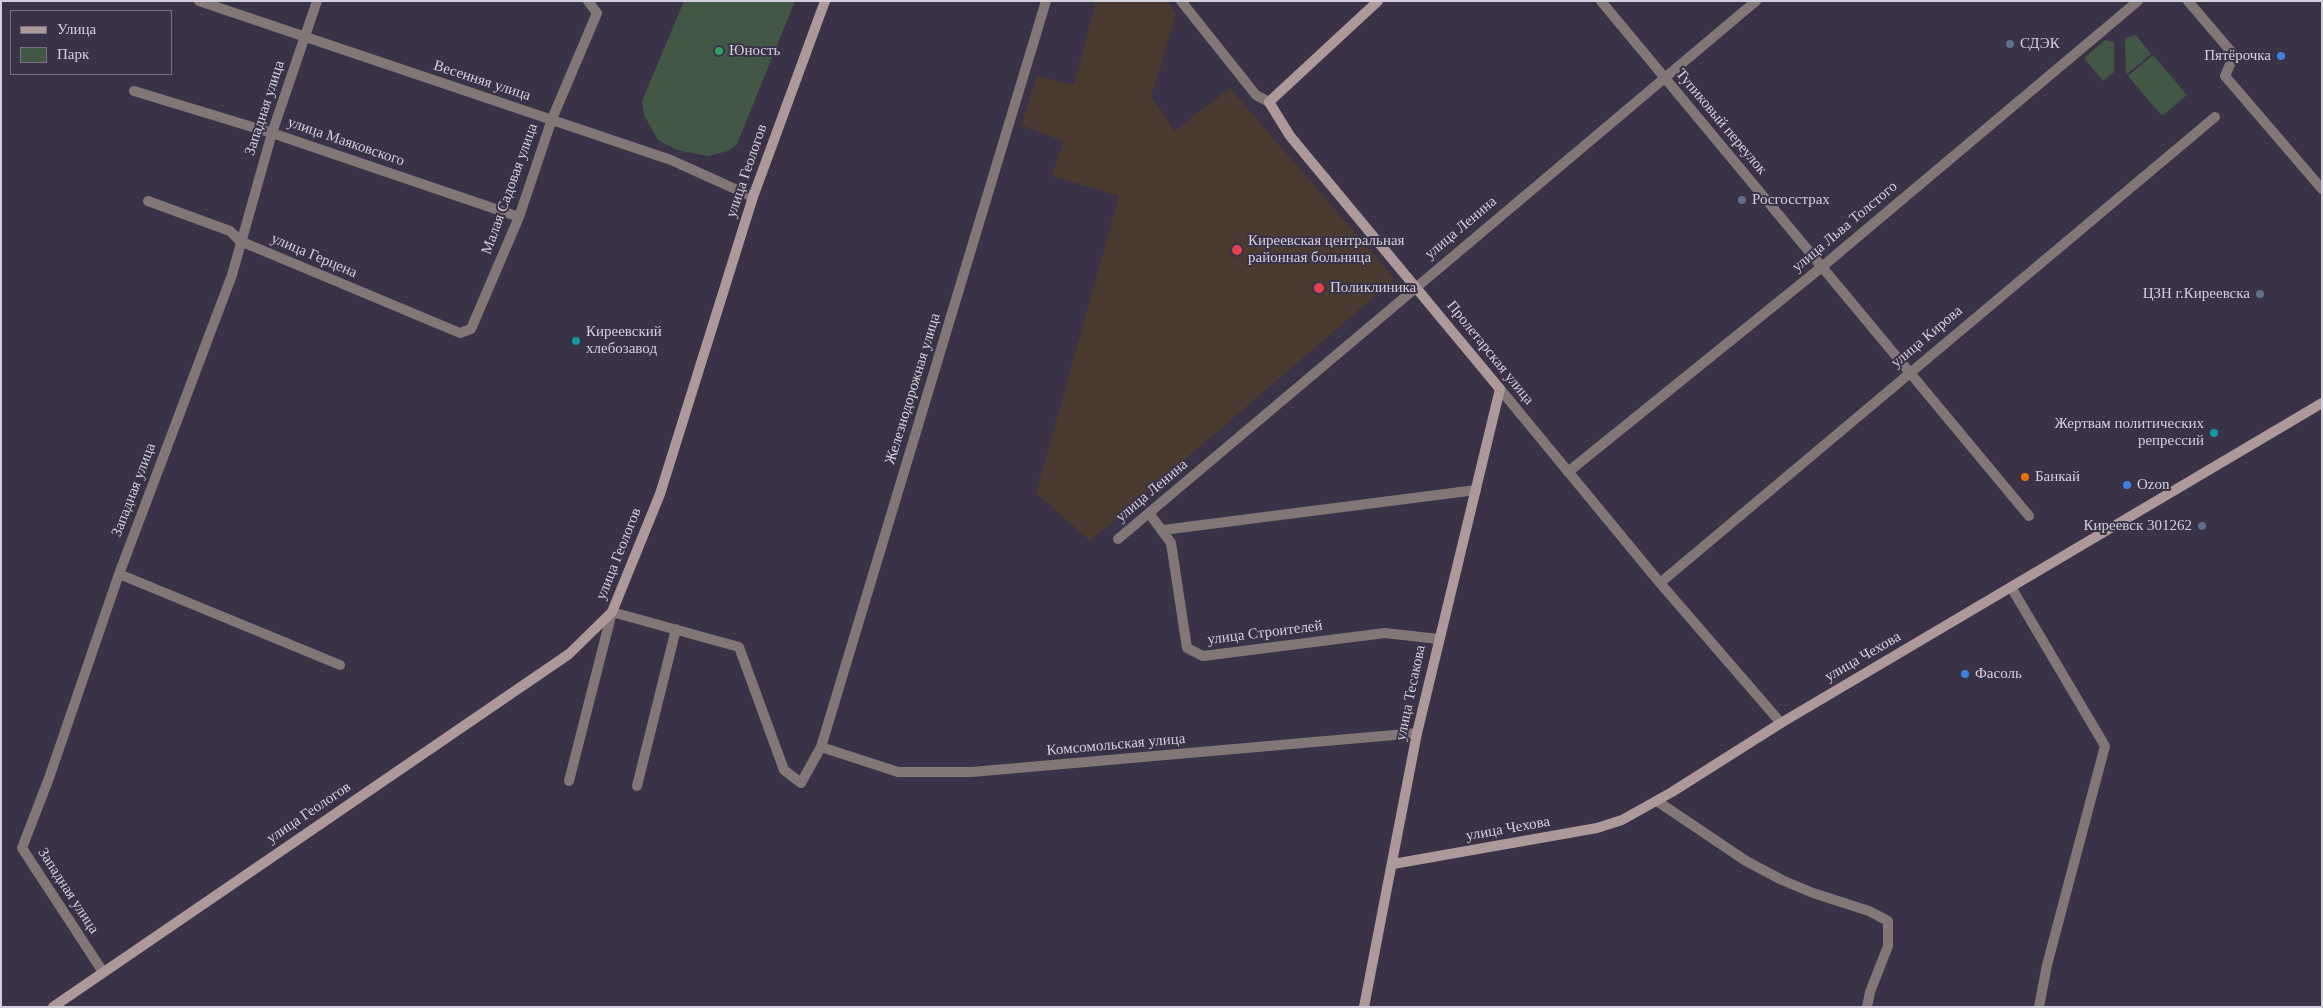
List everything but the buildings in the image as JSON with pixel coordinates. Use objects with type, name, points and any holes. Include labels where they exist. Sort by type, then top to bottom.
[{"type":"main road","name":"улица Геологов","points":[[52,1007],[569,654],[612,612],[660,494],[753,197],[825,1]]},
{"type":"main road","points":[[1269,102],[1378,1]]},
{"type":"main road","name":"Пролетарская улица","points":[[1269,102],[1290,136],[1500,389]]},
{"type":"main road","name":"улица Тесакова","points":[[1364,1007],[1417,733],[1438,639],[1500,389]]},
{"type":"main road","name":"улица Чехова","points":[[1393,864],[1597,828],[1622,820],[1657,801],[1781,723],[2322,403]]},
{"type":"street","name":"Весенняя улица","points":[[199,1],[671,160],[753,197]]},
{"type":"street","name":"Западная улица","points":[[103,972],[22,848],[49,778],[119,574],[232,275],[240,241],[272,133],[316,1]]},
{"type":"street","name":"Железнодорожная улица","points":[[676,630],[739,647],[784,770],[800,782],[821,748],[1046,1]]},
{"type":"street","name":"Пролетарская улица","points":[[1181,1],[1256,95],[1269,102]]},
{"type":"street","name":"Тупиковый переулок","points":[[1601,1],[2029,516]]},
{"type":"street","name":"улица Ленина","points":[[1118,538],[1756,1]]},
{"type":"street","name":"улица Льва Толстого","points":[[1568,472],[1823,266],[2138,1]]},
{"type":"street","points":[[2188,1],[2234,55],[2225,76],[2322,190]]},
{"type":"street","name":"Малая Садовая улица","points":[[471,329],[519,217],[552,119],[597,12],[590,4]]},
{"type":"street","name":"улица Маяковского","points":[[134,91],[272,133],[519,217]]},
{"type":"street","name":"улица Кирова","points":[[1660,583],[1910,371],[2215,117]]},
{"type":"street","name":"улица Герцена","points":[[148,201],[230,231],[240,241],[460,333],[471,329]]},
{"type":"street","name":"Пролетарская улица","points":[[1500,389],[1660,583],[1781,723]]},
{"type":"street","points":[[1163,530],[1476,490]]},
{"type":"street","name":"улица Строителей","points":[[1149,513],[1171,543],[1187,648],[1203,656],[1385,633],[1438,639]]},
{"type":"street","points":[[119,574],[340,665]]},
{"type":"street","points":[[2012,587],[2105,746],[2047,965],[2039,1007]]},
{"type":"street","points":[[569,781],[612,612],[676,630],[637,786]]},
{"type":"street","name":"Комсомольская улица","points":[[821,748],[898,772],[972,772],[1417,733]]},
{"type":"street","points":[[1657,801],[1746,861],[1782,880],[1813,893],[1869,911],[1888,921],[1888,946],[1870,992],[1867,1007]]},
{"type":"shaded area","name":"Киреевская центральная районная больница","points":[[1096,1],[1167,1],[1176,14],[1151,97],[1175,131],[1230,88],[1395,279],[1090,541],[1036,493],[1119,196],[1052,176],[1063,141],[1021,125],[1037,76],[1074,85]]},
{"type":"green space","name":"Юность","points":[[684,1],[795,1],[737,144],[728,151],[708,156],[677,150],[658,140],[644,115],[642,101]]},
{"type":"green space","points":[[2136,35],[2151,54],[2126,75],[2125,38]]},
{"type":"green space","points":[[2105,40],[2114,42],[2114,72],[2103,81],[2084,58]]},
{"type":"green space","points":[[2153,55],[2187,95],[2162,116],[2128,76]]},
{"type":"place","name":"СДЭК","points":[[2010,44]]},
{"type":"place","name":"Юность","points":[[719,51]]},
{"type":"place","name":"Пятёрочка","points":[[2281,56]]},
{"type":"place","name":"Росгосстрах","points":[[1742,200]]},
{"type":"place","name":"Киреевская центральная районная больница","points":[[1237,250]]},
{"type":"place","name":"Поликлиника","points":[[1319,288]]},
{"type":"place","name":"ЦЗН г.Киреевска","points":[[2260,294]]},
{"type":"place","name":"Киреевский хлебозавод","points":[[576,341]]},
{"type":"place","name":"Жертвам политических репрессий","points":[[2214,433]]},
{"type":"place","name":"Банкай","points":[[2025,477]]},
{"type":"place","name":"Ozon","points":[[2127,485]]},
{"type":"place","name":"Киреевск 301262","points":[[2202,526]]},
{"type":"place","name":"Фасоль","points":[[1965,674]]}]
